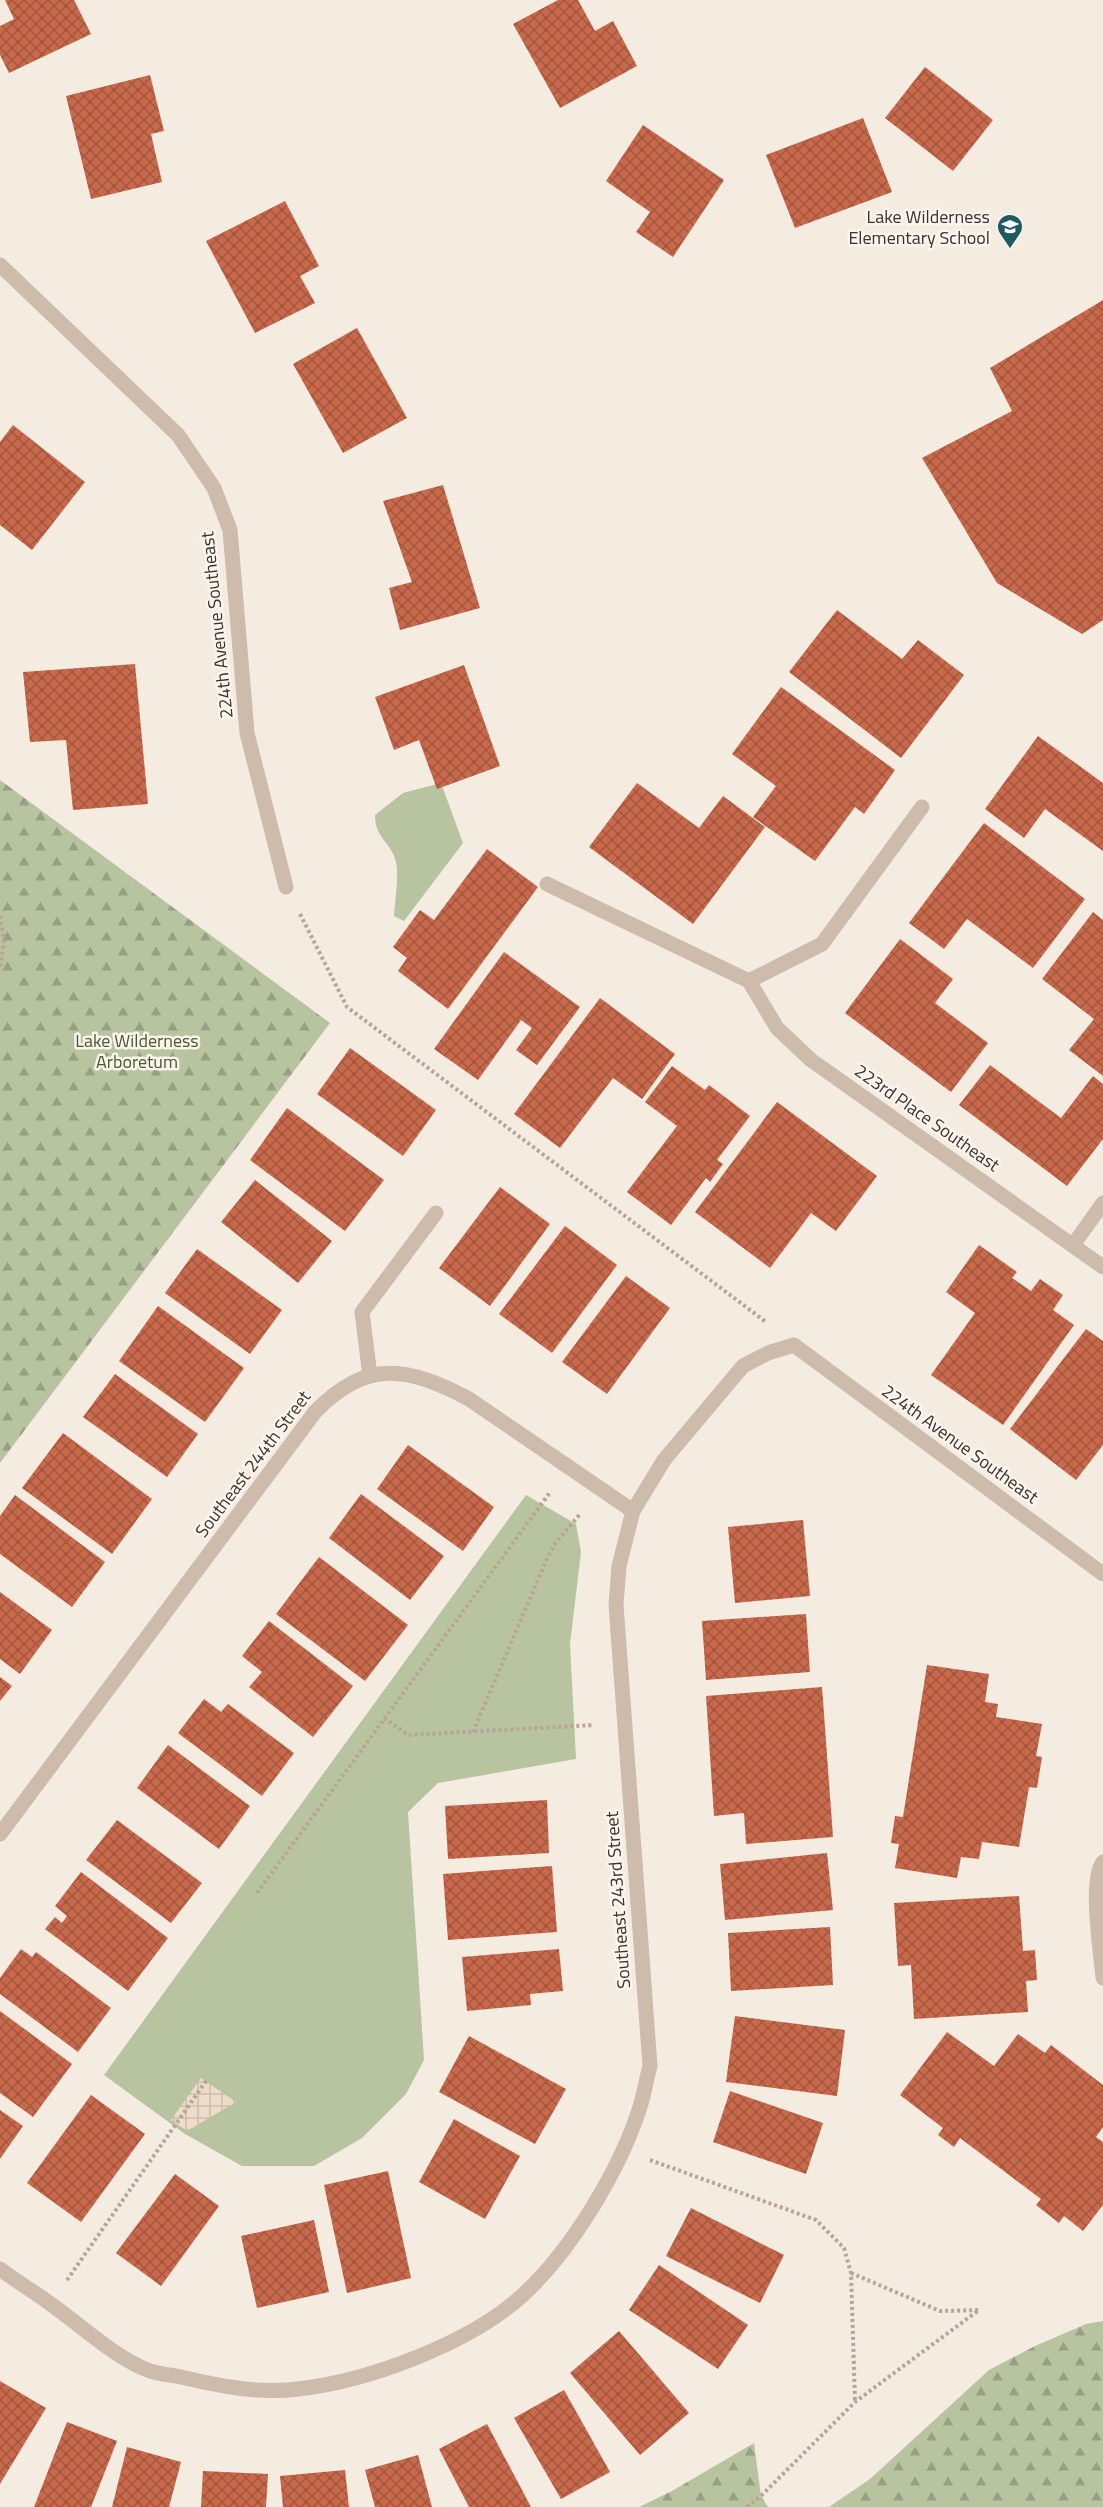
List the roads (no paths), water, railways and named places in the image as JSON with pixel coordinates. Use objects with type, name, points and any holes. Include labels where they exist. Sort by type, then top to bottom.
[{"type":"street","name":"224th Avenue Southeast","points":[[0,266],[178,435],[214,488],[230,530],[247,733],[286,886]]},
{"type":"street","points":[[547,884],[749,981],[822,944],[922,807]]},
{"type":"street","name":"223rd Place Southeast","points":[[749,981],[777,1028],[811,1060],[1103,1268]]},
{"type":"street","points":[[1073,1245],[1103,1203]]},
{"type":"street","points":[[370,1376],[362,1312],[436,1213]]},
{"type":"street","name":"224th Avenue Southeast","points":[[794,1345],[1103,1574]]},
{"type":"street","name":"Southeast 243rd Street","points":[[0,2269],[51,2303],[112,2349],[150,2371],[209,2384],[250,2389],[297,2390],[349,2380],[450,2342],[481,2326],[524,2294],[556,2259],[590,2210],[622,2150],[639,2110],[650,2066],[616,1605],[619,1566],[633,1511],[664,1460],[743,1366],[768,1353],[794,1345]]},
{"type":"street","name":"Southeast 244th Street","points":[[0,1834],[315,1412],[332,1394],[370,1376],[383,1373],[424,1378],[469,1400],[633,1511]]},
{"type":"street","points":[[1103,1862],[1096,1885],[1103,1978]]},
{"type":"place","name":"Lake Wilderness Elementary School","points":[[1010,250]]},
{"type":"park label","name":"Lake Wilderness Arboretum","points":[[137,1051]]}]
